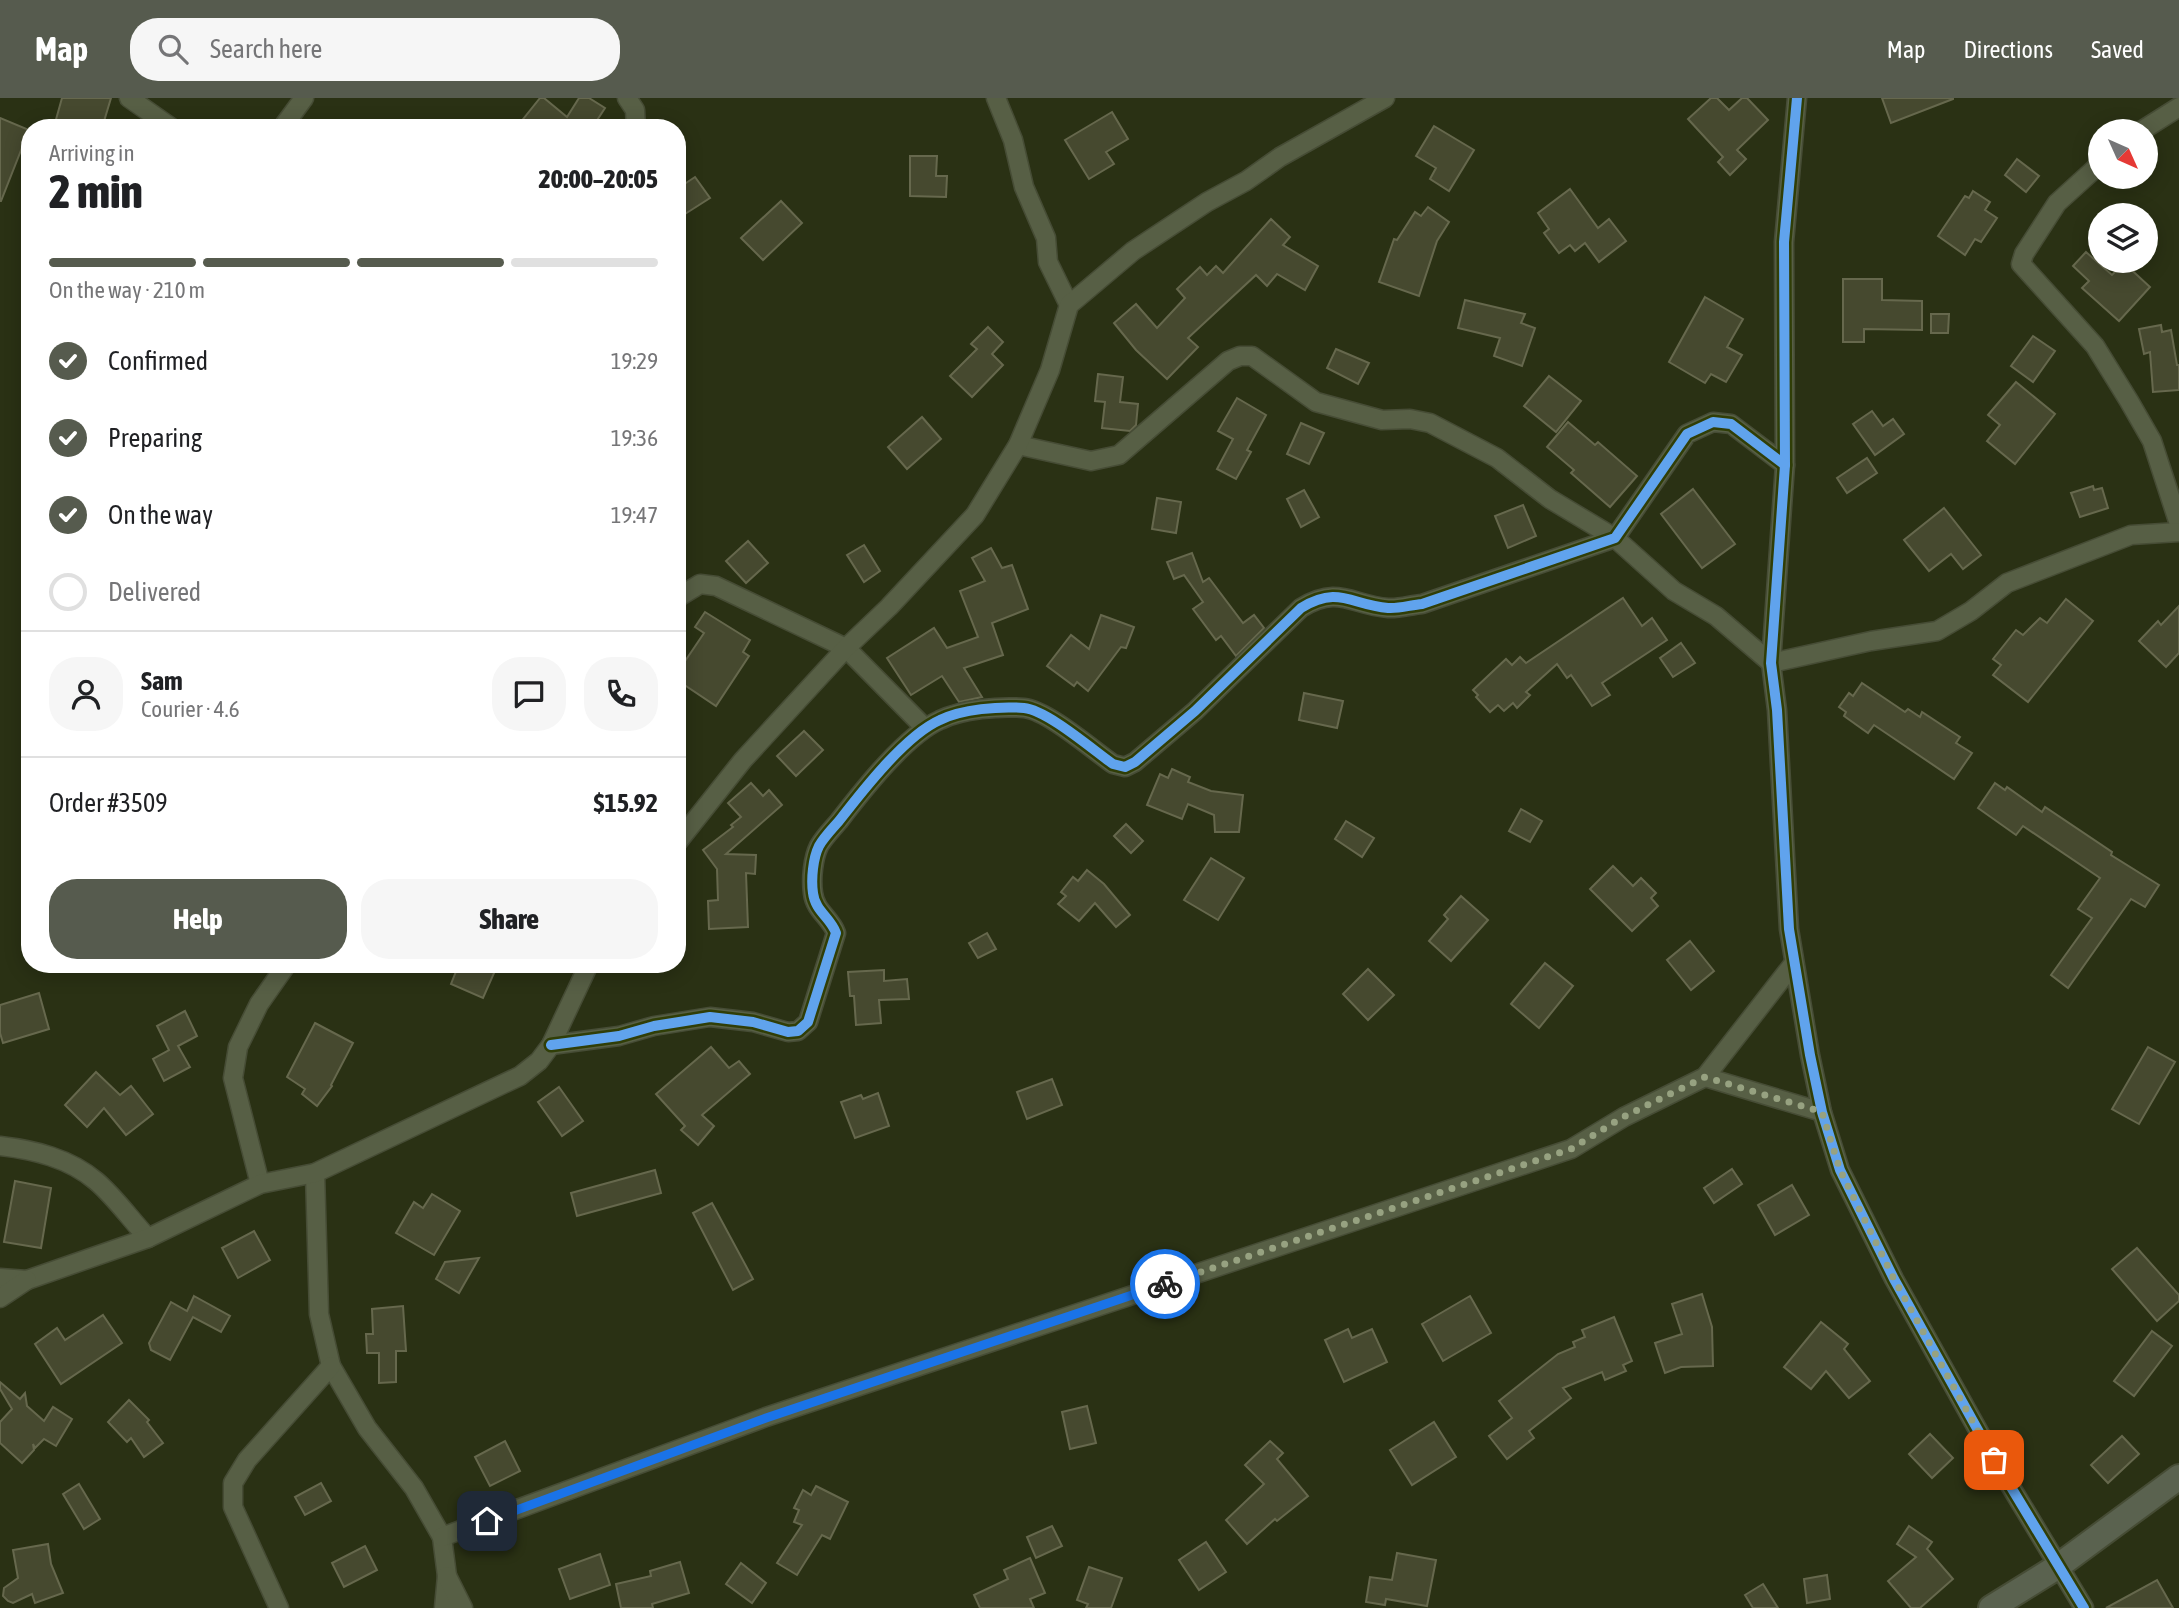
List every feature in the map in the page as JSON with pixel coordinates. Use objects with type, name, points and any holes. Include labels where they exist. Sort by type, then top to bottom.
[{"type":"street","points":[[129,98],[159,119]]},
{"type":"street","points":[[289,119],[304,98]]},
{"type":"street","points":[[627,98],[635,110],[636,119]]},
{"type":"street","points":[[996,98],[1013,140],[1024,187],[1045,238],[1048,262],[1069,305]]},
{"type":"street","points":[[686,832],[743,760],[846,648],[889,607],[975,515],[1018,445],[1050,370],[1069,305],[1133,251],[1207,202],[1385,98]]},
{"type":"street","points":[[1797,98],[1784,243],[1785,465],[1771,663],[1777,710],[1789,929],[1822,1112],[1840,1170],[1894,1279],[1971,1420],[2084,1608]]},
{"type":"street","points":[[2158,120],[2179,107]]},
{"type":"street","points":[[2088,175],[2057,204],[2024,254],[2021,264],[2095,346],[2129,401],[2152,441],[2179,524]]},
{"type":"street","points":[[1018,445],[1091,461],[1119,454],[1228,360],[1252,356],[1316,402],[1382,420],[1410,419],[1430,423],[1497,458],[1550,499],[1615,538],[1674,591],[1716,616],[1771,663]]},
{"type":"street","points":[[551,1045],[619,1036],[654,1026],[710,1017],[753,1022],[788,1032],[799,1031],[808,1022],[836,933],[834,926],[819,911],[813,894],[814,867],[819,846],[871,780],[925,728],[942,718],[987,708],[1026,708],[1043,714],[1113,764],[1125,767],[1135,762],[1195,711],[1301,608],[1317,598],[1338,596],[1388,608],[1422,604],[1615,538],[1687,434],[1713,422],[1731,424],[1785,465]]},
{"type":"street","points":[[1771,663],[1937,631],[1971,611],[2007,583],[2131,535],[2179,533]]},
{"type":"street","points":[[686,593],[700,584],[716,586],[846,648],[925,728]]},
{"type":"street","points":[[442,1537],[766,1418],[1571,1149],[1623,1117],[1705,1077],[1794,963]]},
{"type":"street","points":[[260,1184],[233,1078],[238,1047],[258,1004],[280,973]]},
{"type":"street","points":[[0,1298],[27,1280],[148,1238],[260,1184],[315,1173],[520,1076],[539,1062],[551,1045],[585,973]]},
{"type":"street","points":[[1705,1077],[1822,1112]]},
{"type":"street","points":[[0,1146],[63,1160],[96,1181],[148,1238]]},
{"type":"street","points":[[315,1173],[319,1314],[331,1366],[367,1428],[414,1488],[442,1537],[447,1576],[444,1608]]},
{"type":"street","points":[[0,1278],[27,1280]]},
{"type":"street","points":[[279,1608],[233,1507],[233,1483],[247,1460],[331,1366]]},
{"type":"street","points":[[1991,1608],[2057,1567],[2179,1477]]},
{"type":"street","points":[[447,1576],[463,1608]]},
{"type":"building","points":[[62,98],[111,98],[105,119],[56,119]]},
{"type":"building","points":[[540,98],[544,98],[567,117],[579,98],[589,98],[605,108],[598,119],[523,119]]},
{"type":"building","points":[[1711,98],[1717,98],[1729,110],[1742,98],[1747,98],[1768,120],[1737,150],[1746,159],[1730,175],[1718,162],[1723,157],[1688,119]]},
{"type":"building","points":[[1882,98],[1953,98],[1953,99],[1891,123]]},
{"type":"building","points":[[1112,112],[1128,139],[1106,152],[1114,164],[1089,179],[1065,140]]},
{"type":"building","points":[[0,118],[21,127],[21,150],[0,201]]},
{"type":"building","points":[[1434,126],[1474,150],[1449,191],[1430,179],[1436,168],[1416,156]]},
{"type":"building","points":[[910,156],[937,156],[936,176],[947,176],[946,197],[910,196]]},
{"type":"building","points":[[2017,159],[2039,176],[2026,192],[2005,175]]},
{"type":"building","points":[[695,177],[710,198],[686,213],[686,183]]},
{"type":"building","points":[[1570,189],[1598,228],[1609,219],[1626,241],[1599,262],[1585,243],[1575,251],[1570,245],[1559,253],[1544,233],[1549,229],[1538,213]]},
{"type":"building","points":[[1973,191],[1990,202],[1985,210],[1997,218],[1981,242],[1975,239],[1965,255],[1938,236],[1965,196],[1969,198]]},
{"type":"building","points":[[781,201],[802,223],[763,260],[741,238]]},
{"type":"building","points":[[1428,207],[1449,222],[1437,241],[1419,296],[1379,282],[1394,239],[1397,240],[1415,212],[1421,216]]},
{"type":"building","points":[[1271,219],[1290,237],[1283,245],[1318,266],[1305,290],[1277,274],[1267,286],[1256,275],[1188,338],[1198,347],[1167,379],[1136,350],[1114,323],[1136,304],[1157,328],[1185,298],[1177,289],[1200,267],[1207,275],[1216,266],[1223,273]]},
{"type":"building","points":[[2086,252],[2088,273],[2135,273],[2150,287],[2119,321],[2082,288],[2089,281],[2073,266]]},
{"type":"building","points":[[1843,279],[1882,279],[1882,300],[1922,301],[1922,330],[1864,329],[1864,342],[1843,342]]},
{"type":"building","points":[[1705,297],[1743,319],[1727,347],[1742,355],[1726,382],[1711,374],[1705,383],[1669,362]]},
{"type":"building","points":[[1465,300],[1525,314],[1521,323],[1535,328],[1522,366],[1494,356],[1500,338],[1458,328]]},
{"type":"building","points":[[1931,314],[1949,314],[1948,333],[1931,333]]},
{"type":"building","points":[[2161,325],[2162,332],[2171,330],[2179,365],[2179,390],[2153,392],[2150,352],[2144,354],[2139,329]]},
{"type":"building","points":[[988,327],[1003,342],[992,354],[1003,365],[972,397],[950,376],[977,349],[971,344]]},
{"type":"building","points":[[2033,336],[2055,351],[2033,382],[2011,366]]},
{"type":"building","points":[[1336,349],[1369,363],[1358,384],[1327,368]]},
{"type":"building","points":[[1098,374],[1123,377],[1120,402],[1138,404],[1136,425],[1130,431],[1102,428],[1105,402],[1095,401]]},
{"type":"building","points":[[1549,376],[1581,401],[1556,432],[1524,406]]},
{"type":"building","points":[[2016,382],[2055,414],[2015,464],[1987,441],[2000,425],[1988,415]]},
{"type":"building","points":[[1237,398],[1266,415],[1247,450],[1251,452],[1236,479],[1217,469],[1233,439],[1218,431]]},
{"type":"building","points":[[1872,411],[1883,426],[1893,419],[1904,434],[1875,455],[1853,424]]},
{"type":"building","points":[[922,417],[941,439],[907,469],[888,447]]},
{"type":"building","points":[[1568,422],[1595,445],[1598,442],[1637,476],[1610,507],[1571,473],[1574,470],[1547,447]]},
{"type":"building","points":[[1301,423],[1324,433],[1309,464],[1287,454]]},
{"type":"building","points":[[1867,458],[1877,473],[1847,493],[1837,478]]},
{"type":"building","points":[[2093,486],[2094,490],[2102,488],[2108,508],[2080,517],[2071,493]]},
{"type":"building","points":[[1693,489],[1735,544],[1702,568],[1661,514]]},
{"type":"building","points":[[1304,490],[1319,517],[1301,527],[1287,499]]},
{"type":"building","points":[[1157,498],[1181,502],[1176,533],[1152,529]]},
{"type":"building","points":[[1523,505],[1536,536],[1508,548],[1495,516]]},
{"type":"building","points":[[1944,508],[1981,555],[1963,569],[1951,554],[1929,571],[1904,540]]},
{"type":"building","points":[[748,541],[768,563],[746,583],[726,561]]},
{"type":"building","points":[[864,545],[880,571],[864,582],[847,555]]},
{"type":"building","points":[[991,548],[1002,568],[1012,565],[1028,609],[992,623],[1003,655],[964,668],[982,697],[959,702],[942,676],[911,695],[887,658],[934,628],[947,648],[978,637],[960,591],[985,581],[972,558]]},
{"type":"building","points":[[1192,553],[1203,582],[1209,578],[1243,623],[1254,615],[1264,628],[1236,656],[1221,636],[1216,640],[1193,609],[1203,602],[1184,575],[1174,579],[1167,562]]},
{"type":"building","points":[[1623,598],[1642,626],[1652,618],[1667,640],[1602,683],[1610,695],[1592,706],[1571,675],[1567,678],[1557,664],[1526,692],[1530,695],[1517,708],[1513,703],[1504,711],[1498,705],[1490,712],[1476,697],[1478,695],[1473,690],[1506,659],[1512,665],[1520,657],[1526,663]]},
{"type":"building","points":[[2066,599],[2093,621],[2028,702],[1993,675],[2001,665],[1993,659],[2016,630],[2023,635],[2040,618],[2047,623]]},
{"type":"building","points":[[2179,606],[2179,653],[2166,667],[2139,641],[2158,621],[2161,625]]},
{"type":"building","points":[[705,612],[750,640],[743,652],[749,656],[716,706],[686,686],[686,660],[704,633],[695,627]]},
{"type":"building","points":[[1101,615],[1134,627],[1126,648],[1121,647],[1088,691],[1077,682],[1074,686],[1047,666],[1071,635],[1089,649]]},
{"type":"building","points":[[1681,643],[1695,663],[1673,677],[1660,658]]},
{"type":"building","points":[[1862,683],[1905,712],[1908,709],[1920,717],[1922,712],[1960,737],[1956,743],[1972,753],[1954,779],[1874,725],[1868,733],[1844,716],[1846,712],[1839,707],[1849,693],[1853,696]]},
{"type":"building","points":[[1304,693],[1343,701],[1337,728],[1299,720]]},
{"type":"building","points":[[804,731],[823,750],[796,776],[777,756]]},
{"type":"building","points":[[1172,769],[1190,777],[1188,782],[1211,791],[1243,795],[1239,832],[1215,832],[1214,815],[1188,804],[1182,819],[1147,805],[1160,774],[1168,778]]},
{"type":"building","points":[[751,783],[763,796],[769,790],[782,805],[726,854],[756,855],[755,874],[746,873],[748,927],[709,929],[708,901],[718,900],[717,869],[703,850],[733,827],[731,825],[741,817],[728,803]]},
{"type":"building","points":[[1995,783],[2005,790],[2007,787],[2042,812],[2045,807],[2112,852],[2111,855],[2159,885],[2145,907],[2131,899],[2068,988],[2051,975],[2092,918],[2078,909],[2100,878],[2023,826],[2016,835],[1978,808]]},
{"type":"building","points":[[1521,809],[1542,821],[1530,842],[1509,831]]},
{"type":"building","points":[[1346,821],[1374,838],[1362,857],[1335,839]]},
{"type":"building","points":[[1126,824],[1143,841],[1131,853],[1114,836]]},
{"type":"building","points":[[1211,858],[1244,878],[1218,920],[1184,900]]},
{"type":"building","points":[[1613,866],[1633,886],[1641,878],[1656,893],[1651,898],[1658,906],[1632,931],[1590,889]]},
{"type":"building","points":[[1087,870],[1104,884],[1130,915],[1116,927],[1095,903],[1079,921],[1058,904],[1066,896],[1061,892],[1073,877],[1078,881]]},
{"type":"building","points":[[1461,896],[1488,920],[1451,961],[1429,941],[1448,919],[1444,915]]},
{"type":"building","points":[[987,933],[996,949],[978,958],[969,943]]},
{"type":"building","points":[[1690,941],[1714,971],[1691,990],[1667,960]]},
{"type":"building","points":[[1545,963],[1573,986],[1539,1028],[1511,1004]]},
{"type":"building","points":[[1368,969],[1394,995],[1368,1020],[1343,994]]},
{"type":"building","points":[[884,970],[884,981],[907,979],[909,999],[879,1000],[881,1023],[856,1025],[854,996],[850,996],[848,972]]},
{"type":"building","points":[[455,973],[494,973],[483,998],[451,984]]},
{"type":"building","points":[[39,993],[49,1029],[3,1043],[0,1033],[0,1005]]},
{"type":"building","points":[[185,1011],[197,1036],[178,1046],[190,1067],[164,1081],[153,1059],[169,1050],[157,1026]]},
{"type":"building","points":[[315,1023],[353,1043],[332,1086],[317,1106],[302,1094],[305,1089],[287,1077]]},
{"type":"building","points":[[711,1047],[729,1068],[739,1061],[750,1074],[702,1115],[714,1126],[698,1145],[681,1130],[685,1126],[656,1094]]},
{"type":"building","points":[[2148,1047],[2175,1062],[2139,1124],[2112,1109]]},
{"type":"building","points":[[96,1072],[120,1095],[131,1086],[153,1114],[126,1135],[104,1108],[87,1127],[65,1105]]},
{"type":"building","points":[[1052,1079],[1062,1105],[1027,1119],[1017,1092]]},
{"type":"building","points":[[559,1087],[583,1121],[562,1136],[538,1102]]},
{"type":"building","points":[[878,1093],[889,1126],[855,1138],[841,1102],[861,1095],[863,1099]]},
{"type":"building","points":[[1732,1169],[1742,1184],[1714,1203],[1704,1188]]},
{"type":"building","points":[[655,1170],[661,1193],[577,1216],[571,1193]]},
{"type":"building","points":[[15,1181],[51,1188],[41,1248],[4,1242]]},
{"type":"building","points":[[1792,1185],[1809,1215],[1775,1235],[1758,1205]]},
{"type":"building","points":[[432,1194],[460,1211],[434,1255],[396,1233],[414,1202],[423,1208]]},
{"type":"building","points":[[712,1203],[753,1279],[733,1290],[693,1213]]},
{"type":"building","points":[[254,1231],[270,1260],[238,1278],[222,1248]]},
{"type":"building","points":[[2137,1248],[2179,1295],[2179,1301],[2157,1321],[2112,1269]]},
{"type":"building","points":[[479,1258],[459,1293],[436,1279],[445,1262]]},
{"type":"building","points":[[1702,1294],[1712,1327],[1713,1366],[1681,1367],[1665,1373],[1655,1343],[1682,1334],[1672,1304]]},
{"type":"building","points":[[194,1296],[230,1316],[221,1332],[193,1317],[170,1360],[151,1350],[149,1343],[171,1302],[187,1311]]},
{"type":"building","points":[[1470,1296],[1491,1333],[1443,1361],[1422,1324]]},
{"type":"building","points":[[403,1306],[406,1351],[396,1351],[396,1382],[379,1383],[379,1353],[367,1353],[366,1334],[373,1334],[372,1309]]},
{"type":"building","points":[[103,1315],[122,1343],[61,1384],[35,1344],[57,1328],[65,1340]]},
{"type":"building","points":[[1614,1317],[1632,1361],[1623,1365],[1626,1371],[1605,1380],[1602,1372],[1563,1388],[1571,1398],[1529,1431],[1534,1438],[1507,1459],[1489,1436],[1512,1418],[1499,1401],[1558,1354],[1575,1347],[1573,1342],[1585,1337],[1582,1330]]},
{"type":"building","points":[[1821,1322],[1848,1344],[1844,1349],[1870,1381],[1849,1398],[1826,1371],[1811,1389],[1784,1367]]},
{"type":"building","points":[[1348,1329],[1352,1338],[1372,1329],[1387,1362],[1344,1382],[1325,1340]]},
{"type":"building","points":[[2152,1331],[2172,1346],[2134,1396],[2114,1381]]},
{"type":"building","points":[[0,1382],[20,1399],[25,1393],[27,1406],[44,1421],[53,1407],[72,1419],[56,1446],[44,1439],[35,1448],[33,1444],[34,1450],[22,1463],[0,1443],[0,1422],[12,1409],[0,1389]]},
{"type":"building","points":[[129,1400],[149,1420],[147,1422],[163,1443],[144,1457],[131,1438],[127,1442],[108,1422]]},
{"type":"building","points":[[1087,1406],[1096,1443],[1070,1449],[1062,1412]]},
{"type":"building","points":[[1434,1422],[1456,1457],[1412,1485],[1390,1450]]},
{"type":"building","points":[[1930,1434],[1953,1458],[1932,1478],[1909,1454]]},
{"type":"building","points":[[2122,1436],[2139,1454],[2108,1483],[2091,1465]]},
{"type":"building","points":[[505,1441],[520,1471],[490,1486],[475,1457]]},
{"type":"building","points":[[1270,1441],[1283,1453],[1277,1459],[1308,1496],[1277,1521],[1275,1519],[1247,1544],[1226,1520],[1264,1484],[1245,1465]]},
{"type":"building","points":[[321,1483],[331,1501],[305,1515],[295,1497]]},
{"type":"building","points":[[79,1484],[100,1519],[84,1529],[63,1494]]},
{"type":"building","points":[[816,1486],[848,1502],[830,1539],[822,1535],[797,1575],[777,1563],[802,1525],[794,1522],[799,1510],[794,1508],[803,1490],[811,1495]]},
{"type":"building","points":[[1052,1526],[1062,1546],[1036,1558],[1027,1537]]},
{"type":"building","points":[[1909,1526],[1932,1542],[1927,1549],[1953,1579],[1920,1608],[1911,1608],[1888,1581],[1916,1557],[1897,1544]]},
{"type":"building","points":[[1206,1542],[1226,1572],[1199,1590],[1179,1560]]},
{"type":"building","points":[[48,1544],[51,1564],[63,1593],[35,1603],[32,1594],[13,1603],[8,1601],[3,1596],[4,1588],[18,1578],[13,1550]]},
{"type":"building","points":[[365,1546],[377,1570],[344,1587],[332,1563]]},
{"type":"building","points":[[1397,1553],[1436,1560],[1427,1606],[1386,1599],[1385,1605],[1366,1602],[1370,1577],[1392,1580]]},
{"type":"building","points":[[600,1554],[610,1585],[570,1599],[559,1569]]},
{"type":"building","points":[[1030,1558],[1045,1593],[1030,1599],[1034,1608],[980,1608],[974,1595],[1008,1579],[1004,1570]]},
{"type":"building","points":[[680,1562],[689,1593],[652,1604],[653,1608],[621,1608],[616,1584],[651,1576],[650,1571]]},
{"type":"building","points":[[741,1563],[766,1583],[752,1603],[726,1584]]},
{"type":"building","points":[[1089,1567],[1122,1578],[1111,1608],[1086,1608],[1088,1604],[1077,1600]]},
{"type":"building","points":[[1827,1575],[1830,1599],[1807,1603],[1804,1579]]},
{"type":"building","points":[[2157,1580],[2173,1608],[2106,1608]]},
{"type":"building","points":[[1763,1584],[1778,1608],[1753,1608],[1745,1595]]},
{"type":"cycle path","points":[[1797,98],[1784,242],[1785,465],[1771,663],[1777,710],[1789,929],[1810,1055],[1822,1112],[1840,1170],[1894,1279],[1994,1459],[2084,1608]]},
{"type":"cycle path","points":[[551,1045],[619,1036],[654,1026],[710,1017],[753,1022],[788,1032],[798,1031],[808,1022],[836,933],[814,899],[813,869],[819,846],[899,750],[940,720],[981,709],[1014,707],[1034,710],[1057,723],[1113,764],[1125,767],[1135,762],[1195,711],[1301,608],[1314,601],[1335,597],[1392,608],[1422,604],[1615,538],[1687,434],[1713,422],[1731,424],[1785,465]]},
{"type":"way so far","points":[[1165,1284],[1571,1149],[1623,1117],[1705,1077],[1822,1112],[1840,1170],[1894,1279],[1994,1460]]},
{"type":"route","points":[[487,1521],[766,1418],[1165,1284]]}]
